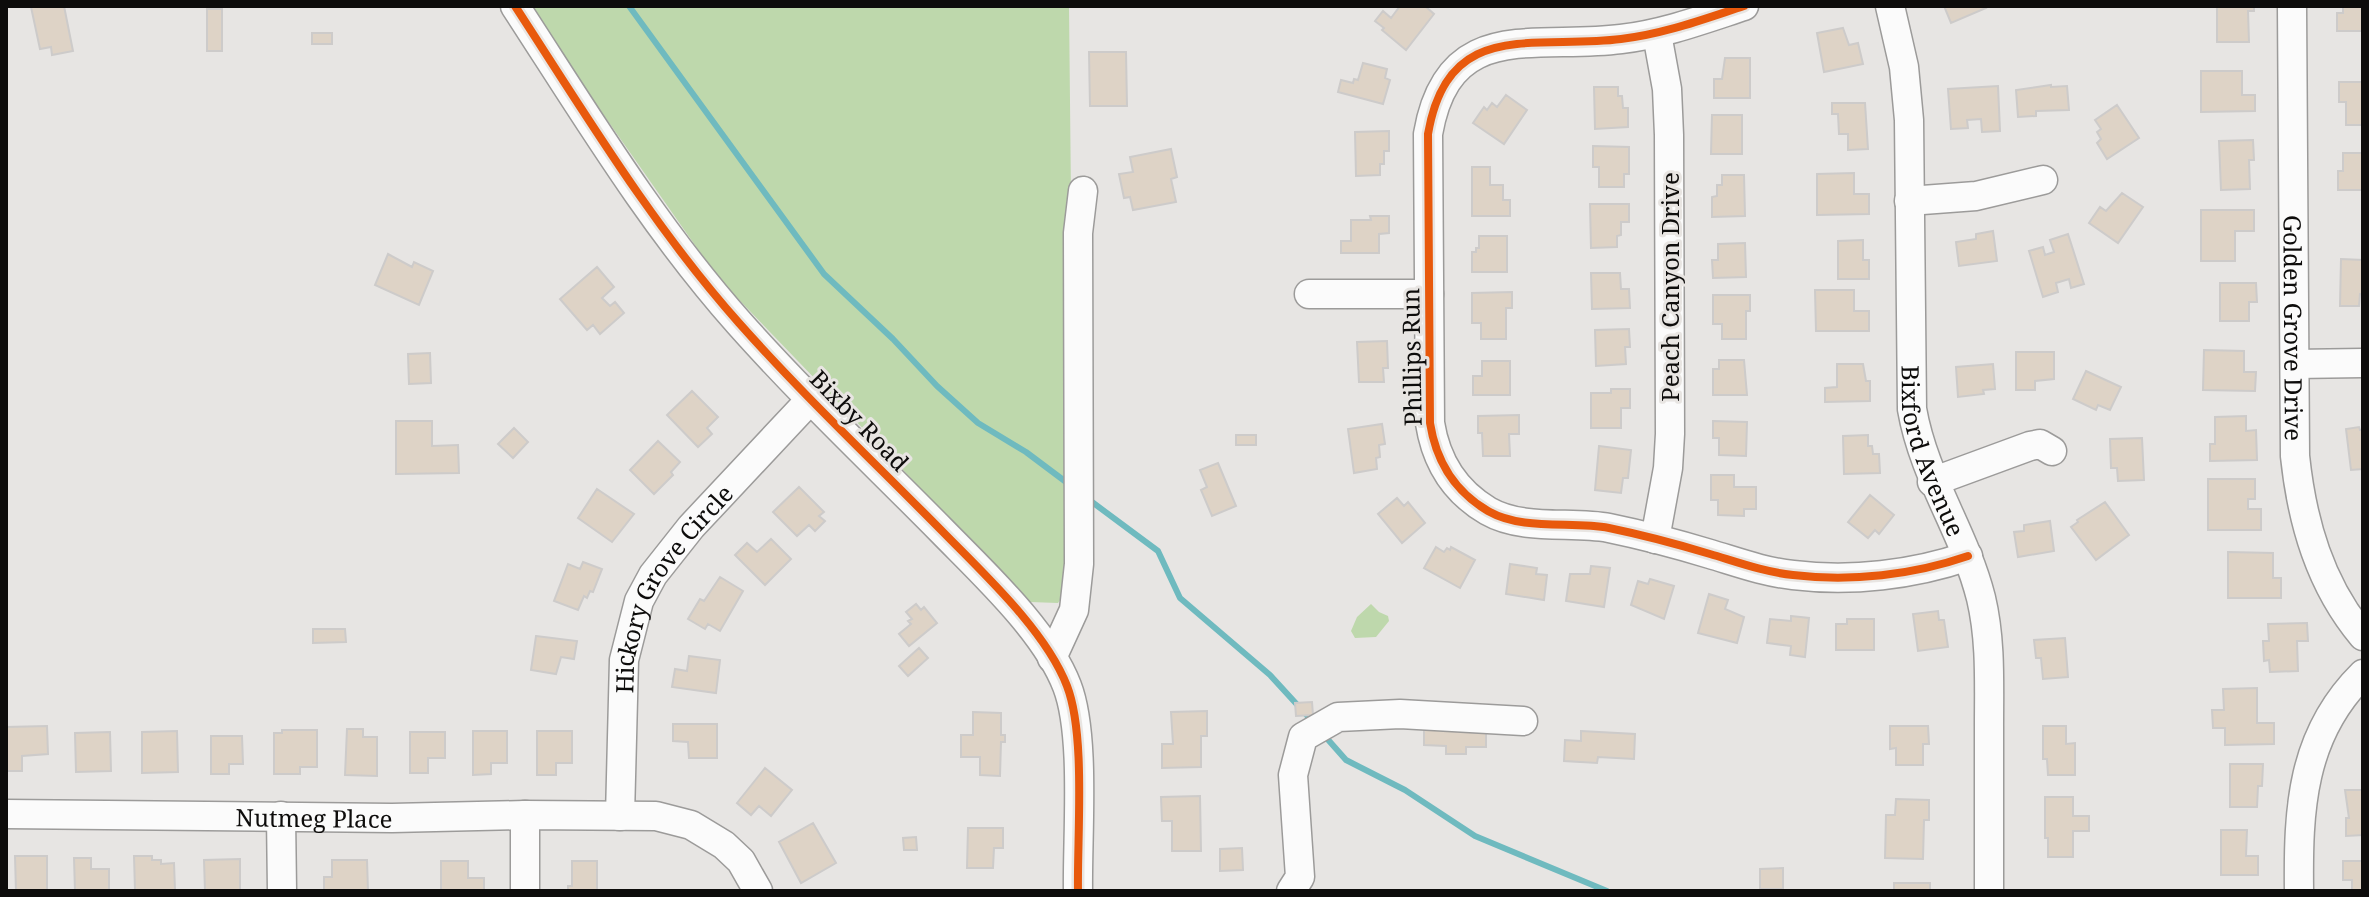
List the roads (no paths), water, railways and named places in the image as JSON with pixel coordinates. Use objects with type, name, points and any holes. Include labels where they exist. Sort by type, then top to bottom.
[{"type":"street","name":"Bixby Road","points":[[515,6],[654,220],[717,298],[811,399],[977,567],[1012,605],[1052,658],[1068,687],[1075,715],[1078,891]]},
{"type":"street","points":[[1657,34],[1744,6]]},
{"type":"street","name":"Bixford Avenue","points":[[1890,6],[1907,90],[1912,409],[1932,482],[1968,556],[1982,602],[1988,647],[1989,891]]},
{"type":"street","name":"Golden Grove Drive","points":[[2292,6],[2295,456],[2303,515],[2312,548],[2333,590],[2363,636]]},
{"type":"street","name":"Phillips Run","points":[[1657,34],[1608,40],[1506,44],[1485,50],[1460,65],[1437,96],[1428,134],[1432,435],[1439,459],[1468,497],[1498,515],[1521,521],[1607,528],[1791,575],[1822,577],[1907,571],[1939,566],[1968,556]]},
{"type":"street","name":"Peach Canyon Drive","points":[[1655,539],[1668,468],[1670,434],[1669,135],[1667,89],[1657,34]]},
{"type":"street","points":[[1909,201],[1976,196],[2043,180]]},
{"type":"street","points":[[1052,658],[1074,610],[1079,564],[1078,233],[1083,191]]},
{"type":"street","points":[[1309,294],[1429,294]]},
{"type":"street","points":[[2295,364],[2363,363]]},
{"type":"street","name":"Hickory Grove Circle","points":[[620,816],[624,660],[639,601],[653,575],[684,535],[811,399]]},
{"type":"street","points":[[1932,482],[2030,446],[2040,444],[2052,451]]},
{"type":"street","points":[[2299,891],[2298,831],[2308,771],[2319,735],[2336,707],[2363,674]]},
{"type":"street","points":[[1291,891],[1300,877],[1293,775],[1303,737],[1338,717],[1400,714],[1523,721]]},
{"type":"street","name":"Nutmeg Place","points":[[6,814],[392,818],[643,815],[674,820],[706,832],[741,861],[758,891]]},
{"type":"street","points":[[525,815],[525,891]]},
{"type":"street","points":[[281,816],[282,891]]},
{"type":"waterway","points":[[629,6],[824,274],[978,423],[1026,452],[1070,485]]},
{"type":"waterway","points":[[1088,499],[1158,551],[1180,598],[1270,675],[1313,722]]},
{"type":"waterway","points":[[1323,734],[1346,760],[1405,790],[1475,836],[1607,891]]}]
